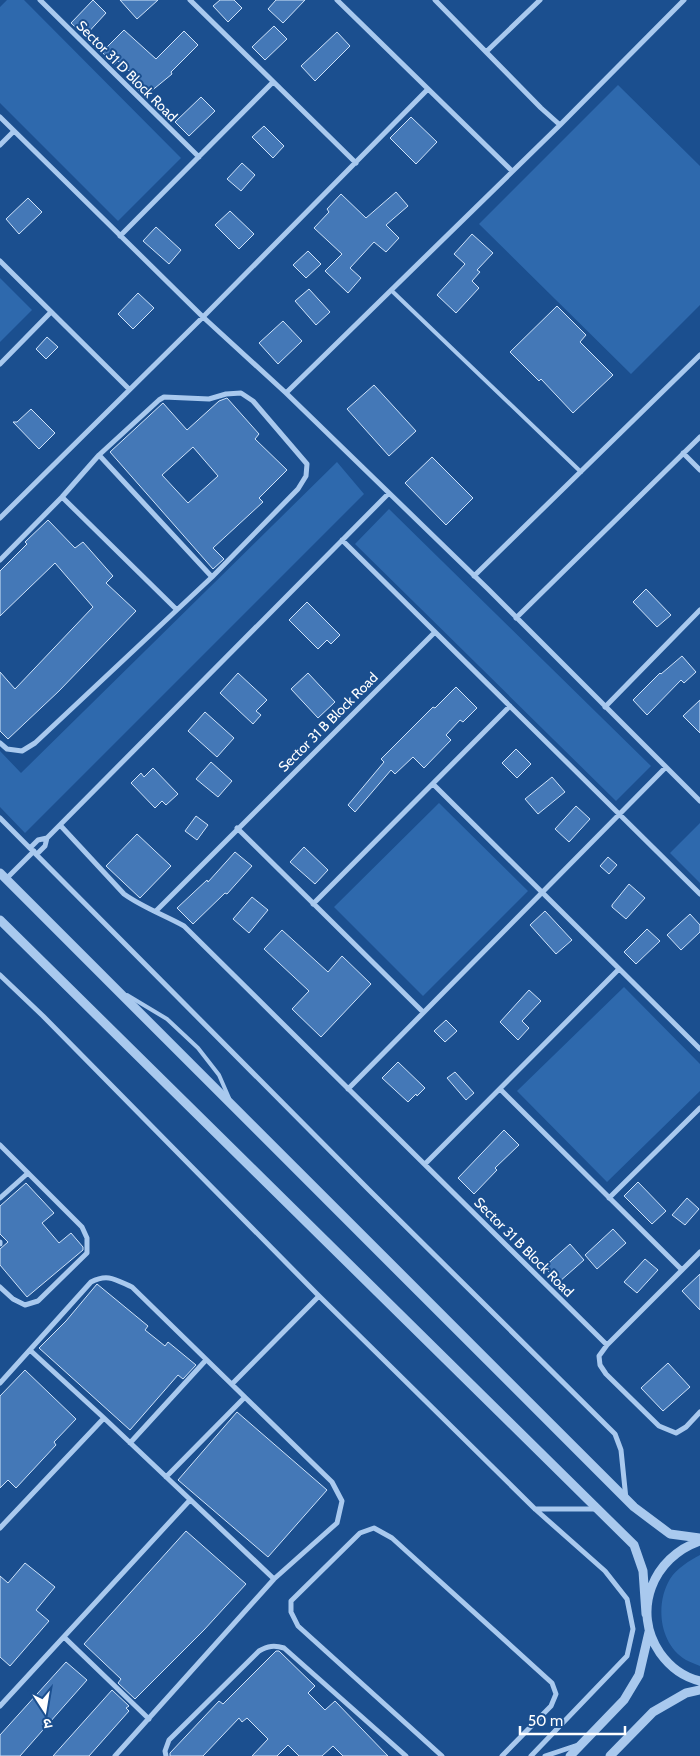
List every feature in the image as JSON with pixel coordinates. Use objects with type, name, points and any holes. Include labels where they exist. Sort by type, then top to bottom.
[{"type":"street","name":"Sector 31 D Block Road","points":[[40,0],[199,157]]},
{"type":"street","points":[[190,0],[356,163]]},
{"type":"street","points":[[337,0],[512,171]]},
{"type":"street","points":[[435,0],[560,126]]},
{"type":"street","points":[[486,52],[540,0]]},
{"type":"street","points":[[286,393],[560,126],[684,0]]},
{"type":"street","points":[[120,236],[273,82]]},
{"type":"street","points":[[0,518],[203,317],[428,89]]},
{"type":"street","points":[[0,117],[203,317],[286,393],[488,588],[700,801]]},
{"type":"street","points":[[0,145],[14,131]]},
{"type":"street","points":[[0,262],[129,390]]},
{"type":"street","points":[[0,364],[51,312]]},
{"type":"street","points":[[474,576],[700,355]]},
{"type":"street","points":[[0,560],[62,497],[99,455],[164,397],[209,399],[226,394],[241,393],[254,401],[307,464],[306,476],[298,488],[212,577],[35,743],[22,751],[7,749],[0,743]]},
{"type":"street","points":[[516,618],[700,436]]},
{"type":"street","points":[[683,453],[700,470]]},
{"type":"street","points":[[99,455],[212,577]]},
{"type":"street","points":[[389,493],[47,838],[45,846],[34,851],[3,876],[634,1508],[670,1534],[700,1540]]},
{"type":"street","points":[[62,497],[176,609]]},
{"type":"street","points":[[342,540],[700,894]]},
{"type":"street","points":[[605,707],[700,611]]},
{"type":"street","name":"Sector 31 B Block Road","points":[[156,911],[434,632]]},
{"type":"street","points":[[314,904],[510,706]]},
{"type":"street","points":[[348,1088],[666,767]]},
{"type":"street","points":[[433,784],[700,1050]]},
{"type":"street","points":[[0,818],[614,1434],[621,1450],[626,1499]]},
{"type":"street","name":"Sector 31 B Block Road","points":[[60,825],[124,894],[137,903],[184,926],[607,1345]]},
{"type":"street","points":[[237,828],[423,1012]]},
{"type":"street","points":[[34,851],[38,840],[47,838]]},
{"type":"street","points":[[0,920],[634,1546],[644,1571],[646,1614],[653,1642],[668,1664],[689,1678],[700,1681]]},
{"type":"street","points":[[424,1164],[619,969]]},
{"type":"street","points":[[0,975],[43,1016],[319,1296],[535,1509],[606,1571],[627,1599],[633,1629],[627,1656],[531,1756]]},
{"type":"street","points":[[500,1089],[682,1270]]},
{"type":"street","points":[[609,1198],[700,1108]]},
{"type":"street","points":[[0,1145],[82,1227],[87,1238],[87,1253],[38,1301],[25,1305],[13,1299],[0,1287]]},
{"type":"street","points":[[0,1198],[28,1173]]},
{"type":"street","points":[[700,1252],[607,1345],[599,1356],[600,1365],[606,1374],[659,1426],[676,1433],[686,1427],[700,1412]]},
{"type":"street","points":[[0,1383],[31,1351],[91,1282],[101,1277],[113,1278],[132,1287],[232,1384],[244,1398],[332,1482],[342,1501],[337,1523],[274,1579],[115,1756]]},
{"type":"street","points":[[232,1384],[319,1296]]},
{"type":"street","points":[[31,1351],[274,1579]]},
{"type":"street","points":[[130,1443],[206,1360]]},
{"type":"street","points":[[166,1477],[244,1398]]},
{"type":"street","points":[[0,1528],[104,1418]]},
{"type":"street","points":[[0,1706],[190,1500]]},
{"type":"street","points":[[535,1509],[598,1509]]},
{"type":"street","points":[[442,1756],[298,1626],[291,1612],[291,1601],[360,1533],[374,1528],[392,1538],[552,1683],[556,1694],[551,1706],[502,1756]]},
{"type":"street","points":[[646,1614],[647,1600],[657,1574],[678,1552],[700,1540]]},
{"type":"street","points":[[570,1756],[624,1700],[639,1675],[649,1632]]},
{"type":"street","points":[[64,1637],[149,1719]]},
{"type":"street","points":[[166,1756],[165,1751],[169,1740],[258,1651],[267,1646],[276,1645],[284,1648],[406,1756]]},
{"type":"street","points":[[610,1756],[653,1712],[686,1693],[700,1690]]},
{"type":"street","points":[[545,1756],[581,1744]]},
{"type":"lane","points":[[392,291],[581,472]]},
{"type":"lane","points":[[116,989],[166,1019],[198,1048],[219,1075],[231,1104]]},
{"type":"shaded area","points":[[7,0],[24,0],[181,158],[118,221],[0,103],[0,7]]},
{"type":"shaded area","points":[[618,85],[700,166],[700,305],[631,374],[479,224]]},
{"type":"shaded area","points":[[0,278],[32,310],[0,342]]},
{"type":"shaded area","points":[[337,462],[364,494],[25,833],[0,807],[0,751],[21,773]]},
{"type":"shaded area","points":[[389,509],[651,766],[616,801],[355,544]]},
{"type":"shaded area","points":[[439,803],[528,891],[423,996],[334,907]]},
{"type":"shaded area","points":[[700,823],[700,883],[670,853]]},
{"type":"shaded area","points":[[624,987],[700,1064],[700,1091],[607,1182],[517,1091]]},
{"type":"shaded area","points":[[700,1555],[700,1666],[686,1660],[670,1644],[662,1623],[661,1611],[665,1589],[670,1579],[680,1568]]},
{"type":"building","points":[[93,0],[106,13],[85,36],[71,23]]},
{"type":"building","points":[[120,0],[158,0],[137,19]]},
{"type":"building","points":[[220,0],[234,0],[242,8],[228,22],[213,6]]},
{"type":"building","points":[[276,0],[305,0],[283,23],[268,9]]},
{"type":"building","points":[[274,26],[287,39],[265,60],[252,47]]},
{"type":"building","points":[[124,30],[156,59],[184,31],[198,45],[171,72],[172,74],[144,97],[132,82],[137,78],[118,61],[114,65],[102,52]]},
{"type":"building","points":[[337,32],[350,46],[315,81],[301,66]]},
{"type":"building","points":[[201,97],[215,111],[189,136],[175,122]]},
{"type":"building","points":[[411,117],[437,142],[416,164],[390,138]]},
{"type":"building","points":[[264,126],[284,146],[273,158],[252,137]]},
{"type":"building","points":[[242,163],[255,175],[241,191],[227,179]]},
{"type":"building","points":[[396,192],[408,206],[386,225],[399,238],[386,252],[374,242],[350,268],[361,278],[348,293],[325,271],[342,254],[314,228],[329,212],[327,209],[341,194],[366,218]]},
{"type":"building","points":[[28,198],[42,212],[19,234],[6,219]]},
{"type":"building","points":[[230,211],[254,234],[239,249],[215,225]]},
{"type":"building","points":[[156,227],[181,250],[169,264],[143,241]]},
{"type":"building","points":[[472,234],[493,253],[477,270],[480,272],[472,281],[479,288],[456,313],[437,295],[465,264],[454,254]]},
{"type":"building","points":[[308,251],[321,264],[306,278],[293,265]]},
{"type":"building","points":[[309,289],[330,312],[316,325],[295,301]]},
{"type":"building","points":[[138,293],[154,308],[133,329],[118,314]]},
{"type":"building","points":[[557,306],[586,335],[580,342],[613,375],[573,413],[541,379],[539,381],[510,352]]},
{"type":"building","points":[[283,321],[302,341],[278,364],[259,343]]},
{"type":"building","points":[[47,337],[58,347],[46,359],[36,349]]},
{"type":"building","points":[[374,385],[416,431],[389,456],[347,409]]},
{"type":"building","points":[[227,398],[259,434],[255,439],[287,470],[259,498],[263,502],[213,548],[224,559],[213,569],[110,452],[163,403],[187,430],[219,401]],"holes":[[[193,447],[218,476],[188,503],[162,475]]]},
{"type":"building","points":[[31,409],[55,433],[39,449],[13,422],[17,422]]},
{"type":"building","points":[[432,457],[473,498],[446,525],[405,483]]},
{"type":"building","points":[[48,520],[75,548],[83,542],[113,576],[106,583],[136,611],[59,691],[8,739],[0,731],[0,672],[15,689],[93,607],[55,563],[0,616],[0,571],[27,544],[25,542]]},
{"type":"building","points":[[646,589],[671,615],[657,627],[633,602]]},
{"type":"building","points":[[307,602],[340,635],[331,644],[327,640],[318,649],[289,620]]},
{"type":"building","points":[[682,656],[696,672],[684,683],[681,680],[647,715],[633,700],[660,673]]},
{"type":"building","points":[[238,673],[267,700],[256,711],[261,715],[253,724],[220,693]]},
{"type":"building","points":[[308,673],[335,702],[318,718],[291,689]]},
{"type":"building","points":[[456,687],[477,708],[463,722],[460,720],[446,735],[451,740],[424,768],[413,757],[395,774],[391,770],[355,812],[348,805],[384,762],[381,759],[433,707],[435,708]]},
{"type":"building","points":[[700,700],[700,733],[683,716]]},
{"type":"building","points":[[205,712],[234,738],[217,757],[188,731]]},
{"type":"building","points":[[516,749],[531,764],[517,778],[502,763]]},
{"type":"building","points":[[211,762],[232,781],[218,797],[196,779]]},
{"type":"building","points":[[153,768],[178,794],[166,805],[162,801],[155,808],[131,783],[141,773],[144,777]]},
{"type":"building","points":[[552,777],[565,792],[538,814],[525,799]]},
{"type":"building","points":[[576,806],[590,819],[569,842],[555,829]]},
{"type":"building","points":[[196,816],[208,825],[197,840],[185,831]]},
{"type":"building","points":[[137,834],[171,866],[140,898],[106,866]]},
{"type":"building","points":[[304,847],[328,870],[315,884],[290,862]]},
{"type":"building","points":[[235,852],[252,866],[227,894],[225,893],[193,924],[177,908],[207,880],[208,882]]},
{"type":"building","points":[[608,857],[617,865],[609,874],[600,866]]},
{"type":"building","points":[[629,884],[645,898],[626,919],[612,905]]},
{"type":"building","points":[[252,897],[268,910],[249,933],[233,919]]},
{"type":"building","points":[[545,911],[572,940],[556,954],[530,925]]},
{"type":"building","points":[[690,914],[700,925],[700,932],[681,950],[667,935]]},
{"type":"building","points":[[647,929],[660,941],[636,964],[624,952]]},
{"type":"building","points":[[282,930],[328,972],[342,956],[371,984],[321,1037],[292,1009],[309,991],[264,949]]},
{"type":"building","points":[[529,990],[541,1001],[522,1021],[529,1028],[518,1040],[500,1022]]},
{"type":"building","points":[[446,1020],[457,1031],[445,1042],[434,1031]]},
{"type":"building","points":[[398,1062],[425,1088],[408,1102],[382,1078]]},
{"type":"building","points":[[455,1072],[474,1093],[466,1100],[447,1078]]},
{"type":"building","points":[[504,1130],[519,1145],[495,1168],[497,1170],[474,1194],[458,1178]]},
{"type":"building","points":[[638,1182],[666,1211],[652,1224],[624,1196]]},
{"type":"building","points":[[26,1183],[54,1213],[42,1223],[59,1243],[71,1233],[83,1247],[83,1250],[27,1297],[0,1265],[0,1249],[8,1242],[0,1234],[0,1206]]},
{"type":"building","points":[[687,1198],[699,1209],[685,1225],[672,1215]]},
{"type":"building","points":[[613,1229],[626,1243],[597,1269],[585,1255]]},
{"type":"building","points":[[570,1244],[584,1260],[559,1282],[544,1267]]},
{"type":"building","points":[[645,1259],[658,1270],[637,1293],[624,1282]]},
{"type":"building","points":[[700,1274],[700,1310],[682,1291]]},
{"type":"building","points":[[97,1284],[148,1326],[145,1330],[165,1346],[168,1342],[196,1365],[183,1379],[178,1375],[130,1430],[39,1348],[66,1321]]},
{"type":"building","points":[[668,1363],[690,1387],[663,1411],[641,1388]]},
{"type":"building","points":[[25,1370],[76,1419],[54,1442],[56,1445],[16,1488],[8,1480],[0,1488],[0,1396]]},
{"type":"building","points":[[237,1412],[327,1490],[268,1557],[178,1480]]},
{"type":"building","points":[[186,1531],[246,1584],[204,1630],[135,1699],[118,1683],[121,1679],[84,1644]]},
{"type":"building","points":[[25,1563],[55,1587],[36,1610],[49,1621],[10,1666],[0,1657],[0,1576],[8,1583]]},
{"type":"building","points":[[276,1651],[279,1651],[315,1686],[308,1693],[325,1710],[335,1701],[388,1756],[343,1756],[333,1746],[322,1756],[299,1756],[288,1745],[277,1756],[252,1756],[268,1739],[247,1718],[242,1722],[239,1718],[203,1756],[170,1756],[170,1753],[219,1701],[223,1704]]},
{"type":"building","points":[[66,1662],[87,1680],[20,1756],[0,1756],[0,1735]]},
{"type":"building","points":[[112,1690],[129,1706],[126,1708],[129,1711],[89,1756],[53,1756]]}]
